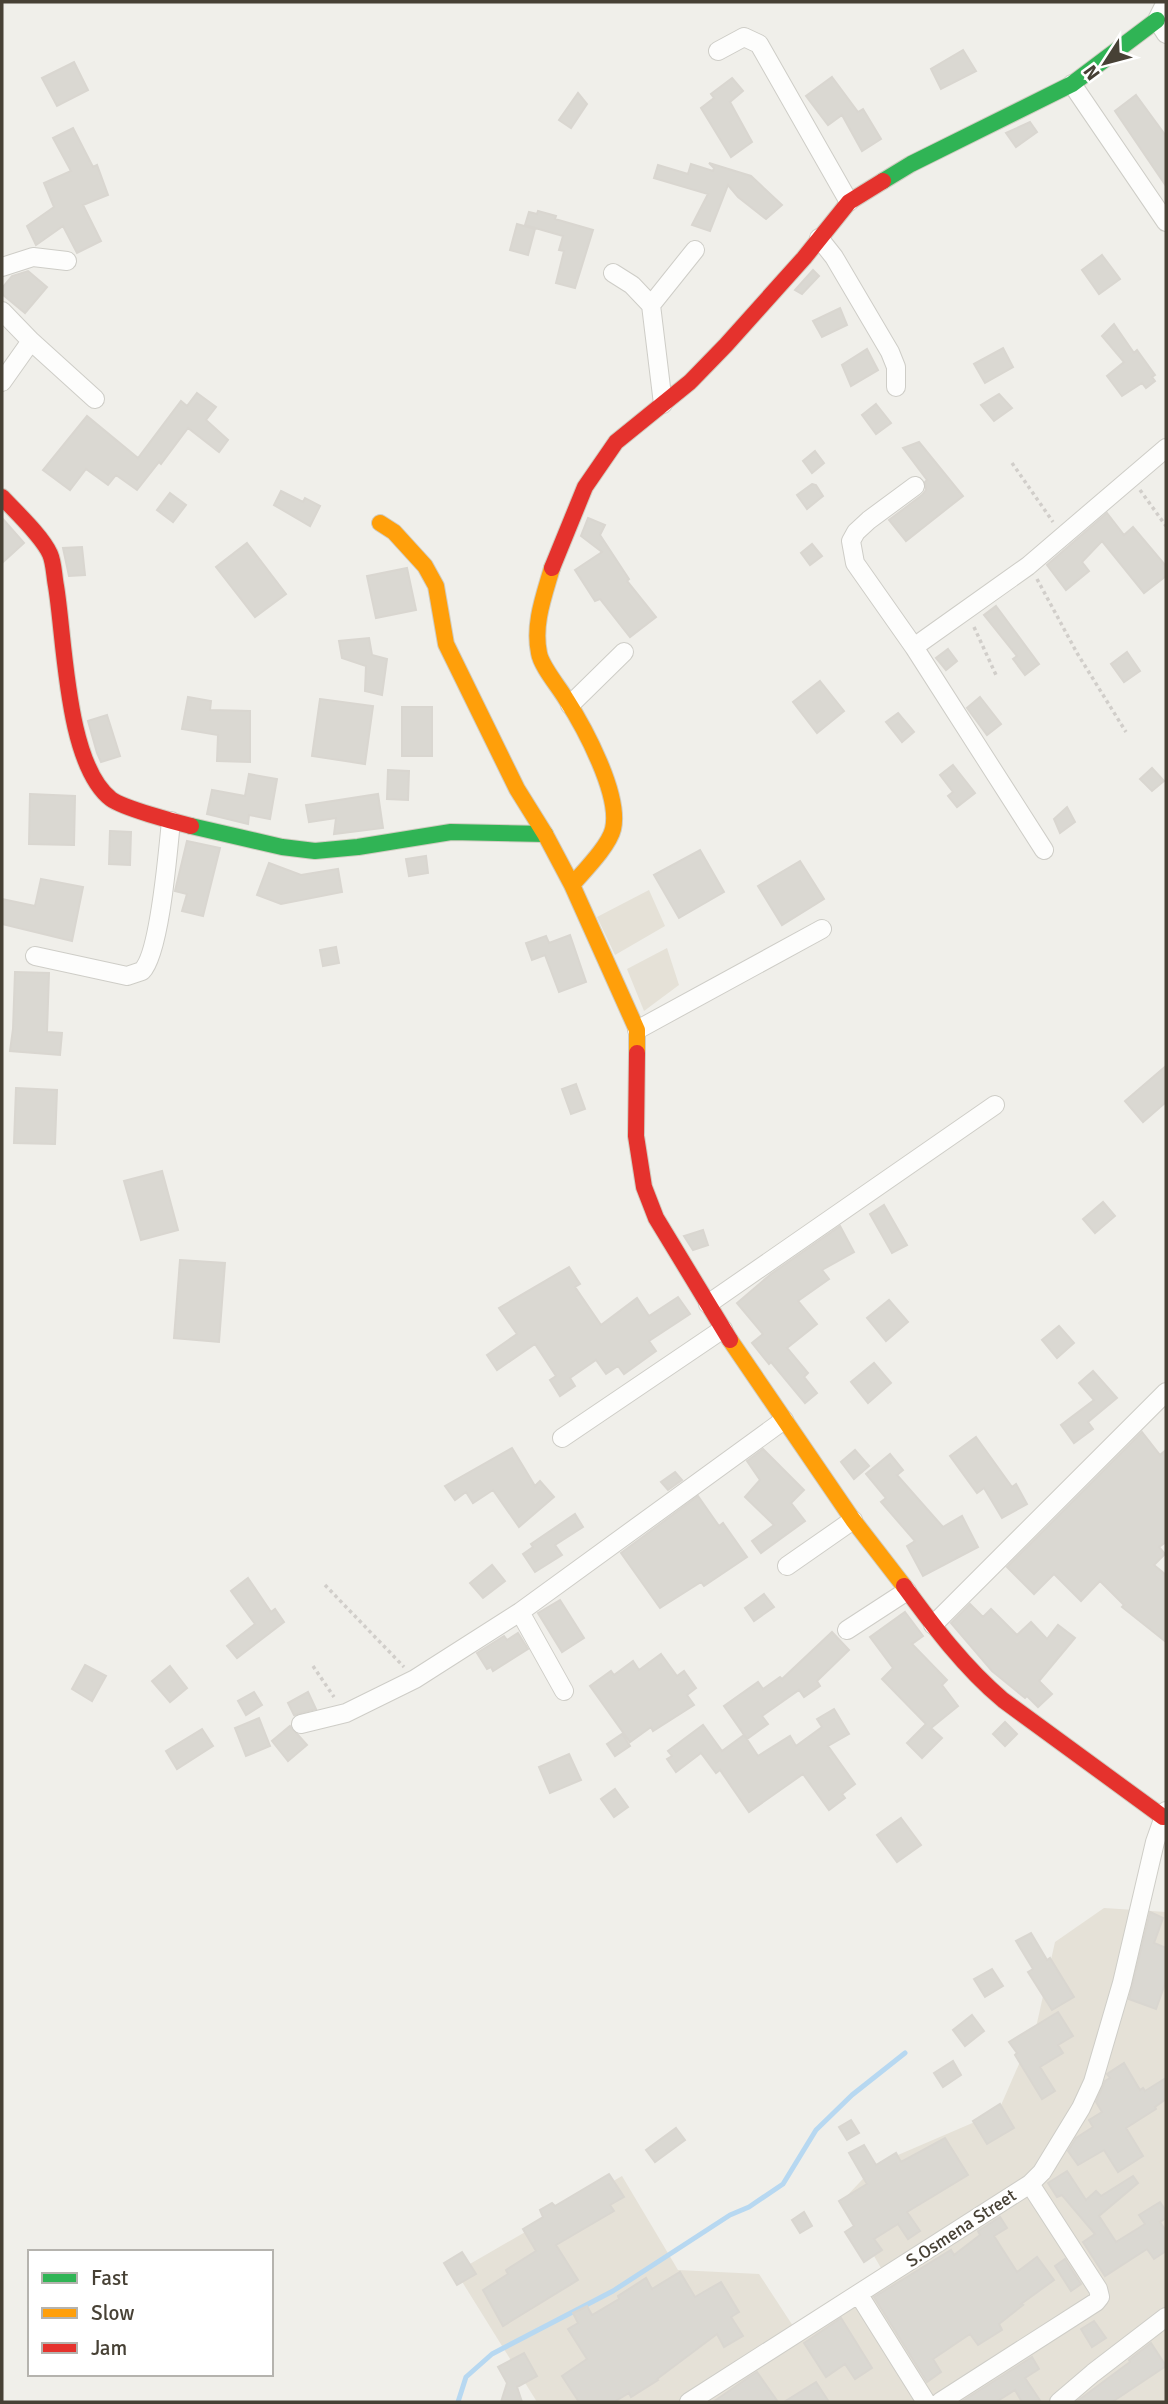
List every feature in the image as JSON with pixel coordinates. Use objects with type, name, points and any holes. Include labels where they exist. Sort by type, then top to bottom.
[{"type":"street","points":[[572,884],[609,839],[614,827],[611,793],[603,769],[570,705],[539,655],[537,624],[552,567],[585,487],[601,462],[615,442],[690,382],[726,345],[804,258],[849,202],[911,164],[1072,84],[1162,27],[1166,2]]},
{"type":"street","points":[[718,51],[744,37],[759,44],[849,202]]},
{"type":"street","points":[[1072,84],[1166,222]]},
{"type":"street","points":[[819,238],[834,257],[890,352],[896,367],[896,387]]},
{"type":"street","points":[[652,305],[695,250]]},
{"type":"street","points":[[2,267],[33,257],[67,261]]},
{"type":"street","points":[[613,273],[632,285],[652,305],[663,404]]},
{"type":"street","points":[[2,311],[95,399]]},
{"type":"street","points":[[2,382],[31,341]]},
{"type":"street","points":[[914,646],[1028,566],[1166,448]]},
{"type":"street","points":[[915,486],[856,532],[851,541],[855,563],[914,646],[1044,850]]},
{"type":"street","points":[[2,497],[50,554],[60,610],[74,726],[83,759],[92,776],[111,799],[171,821],[282,846],[315,850],[358,847],[451,832],[545,834]]},
{"type":"street","points":[[380,523],[394,532],[425,566],[436,586],[446,644],[517,789],[572,884],[637,1030],[636,1136],[644,1187],[656,1218],[723,1329],[853,1520],[933,1625],[982,1682],[1003,1700],[1165,1814],[1155,1842],[1122,1983],[1093,2082],[1075,2119],[1042,2172],[1030,2184]]},
{"type":"street","points":[[570,705],[624,652]]},
{"type":"street","points":[[35,956],[127,976],[135,975],[146,967],[152,954],[162,899],[171,821]]},
{"type":"street","points":[[637,1030],[822,929]]},
{"type":"street","points":[[708,1304],[995,1105]]},
{"type":"street","points":[[562,1438],[723,1329]]},
{"type":"street","points":[[933,1625],[1166,1392]]},
{"type":"street","points":[[301,1724],[346,1713],[415,1679],[520,1612],[784,1420]]},
{"type":"street","points":[[787,1566],[853,1520]]},
{"type":"street","points":[[847,1630],[907,1591]]},
{"type":"street","points":[[520,1612],[564,1690]]},
{"type":"street","name":"S.Osmena Street","points":[[690,2402],[1030,2184],[1098,2289],[1100,2297],[940,2402]]},
{"type":"street","points":[[859,2295],[926,2402]]},
{"type":"street","points":[[1059,2402],[1166,2317]]},
{"type":"path","points":[[1012,463],[1062,536]]},
{"type":"path","points":[[1131,477],[1166,526]]},
{"type":"path","points":[[1028,566],[1126,732]]},
{"type":"path","points":[[965,609],[996,675]]},
{"type":"path","points":[[325,1585],[415,1679]]},
{"type":"path","points":[[313,1666],[346,1713]]},
{"type":"shaded area","points":[[649,890],[665,926],[615,955],[597,917]]},
{"type":"shaded area","points":[[667,948],[679,985],[644,1011],[627,969]]},
{"type":"shaded area","points":[[1104,1908],[1166,1912],[1166,2402],[537,2402],[456,2272],[622,2176],[678,2270],[759,2274],[793,2326],[881,2268],[842,2201],[877,2164],[998,2112],[1037,2023],[1055,1942]]},
{"type":"building","points":[[963,50],[976,71],[941,89],[931,69]]},
{"type":"building","points":[[74,62],[88,90],[57,106],[42,78]]},
{"type":"building","points":[[832,77],[858,112],[863,109],[881,139],[862,151],[842,115],[828,125],[806,96]]},
{"type":"building","points":[[732,78],[743,91],[730,102],[752,142],[731,157],[701,108],[714,98],[711,94]]},
{"type":"building","points":[[578,93],[587,104],[571,128],[559,120]]},
{"type":"building","points":[[1136,95],[1166,136],[1166,186],[1115,111]]},
{"type":"building","points":[[1030,122],[1037,132],[1016,147],[1006,133]]},
{"type":"building","points":[[73,128],[93,167],[97,165],[108,195],[83,205],[101,241],[77,253],[63,226],[36,245],[27,226],[54,207],[44,183],[71,171],[53,138]]},
{"type":"building","points":[[709,163],[751,176],[782,205],[766,219],[738,197],[728,185],[710,231],[692,225],[708,194],[654,178],[658,165],[688,174],[691,164],[713,171],[714,168]]},
{"type":"building","points":[[538,211],[593,230],[575,288],[556,283],[564,251],[559,250],[563,236],[525,225],[529,212],[537,214]]},
{"type":"building","points":[[517,224],[535,229],[528,255],[510,250]]},
{"type":"building","points":[[1102,255],[1120,279],[1099,294],[1082,270]]},
{"type":"building","points":[[813,270],[819,276],[802,294],[795,290]]},
{"type":"building","points":[[28,271],[47,287],[25,313],[2,294],[2,288],[12,276]]},
{"type":"building","points":[[840,308],[847,325],[822,337],[813,321]]},
{"type":"building","points":[[1114,324],[1134,353],[1137,350],[1155,375],[1152,377],[1155,381],[1146,388],[1142,383],[1122,396],[1107,376],[1124,362],[1102,336]]},
{"type":"building","points":[[1003,348],[1013,367],[985,383],[974,364]]},
{"type":"building","points":[[867,349],[878,370],[851,386],[842,365]]},
{"type":"building","points":[[197,393],[216,407],[206,420],[228,440],[219,452],[188,428],[137,490],[116,475],[108,485],[86,469],[70,490],[43,470],[87,416],[138,458],[181,401],[187,406]]},
{"type":"building","points":[[999,394],[1012,408],[994,421],[981,405]]},
{"type":"building","points":[[876,404],[891,423],[876,434],[862,415]]},
{"type":"building","points":[[919,442],[963,496],[906,541],[889,520],[926,490],[927,480],[903,448]]},
{"type":"building","points":[[815,451],[824,463],[812,473],[803,461]]},
{"type":"building","points":[[812,484],[816,485],[823,496],[807,509],[797,495]]},
{"type":"building","points":[[281,491],[303,502],[305,498],[320,506],[310,526],[274,505]]},
{"type":"building","points":[[170,493],[186,505],[173,522],[157,510]]},
{"type":"building","points":[[1107,513],[1124,535],[1133,527],[1166,566],[1166,576],[1144,593],[1102,541],[1082,562],[1089,571],[1066,590],[1047,565]]},
{"type":"building","points":[[2,518],[24,543],[2,563]]},
{"type":"building","points":[[588,518],[605,525],[600,535],[629,579],[627,581],[656,617],[630,637],[600,599],[595,601],[575,570],[602,552],[581,536]]},
{"type":"building","points":[[247,543],[286,594],[255,617],[216,567]]},
{"type":"building","points":[[812,544],[822,556],[810,565],[801,553]]},
{"type":"building","points":[[82,547],[85,575],[69,576],[63,548]]},
{"type":"building","points":[[407,568],[416,610],[376,618],[367,576]]},
{"type":"building","points":[[996,606],[1039,664],[1025,675],[1013,659],[1017,656],[984,615]]},
{"type":"building","points":[[369,638],[372,655],[387,659],[382,695],[365,691],[366,666],[342,658],[339,641]]},
{"type":"building","points":[[948,649],[957,661],[946,670],[936,658]]},
{"type":"building","points":[[1127,652],[1140,671],[1124,682],[1111,664]]},
{"type":"building","points":[[820,681],[844,711],[817,733],[793,702]]},
{"type":"building","points":[[188,697],[211,701],[210,710],[250,711],[250,762],[217,761],[218,735],[182,729]]},
{"type":"building","points":[[980,697],[1001,724],[987,735],[967,708]]},
{"type":"building","points":[[320,699],[373,706],[365,764],[312,756]]},
{"type":"building","points":[[402,707],[432,707],[432,756],[402,756]]},
{"type":"building","points":[[898,713],[914,732],[902,742],[886,722]]},
{"type":"building","points":[[107,715],[120,756],[101,762],[88,721]]},
{"type":"building","points":[[953,765],[975,793],[957,807],[948,796],[953,792],[940,775]]},
{"type":"building","points":[[1152,768],[1164,781],[1152,791],[1140,779]]},
{"type":"building","points":[[388,770],[409,771],[408,800],[387,799]]},
{"type":"building","points":[[249,774],[277,779],[270,819],[249,815],[248,824],[207,814],[212,790],[245,796]]},
{"type":"building","points":[[30,794],[75,796],[74,845],[29,844]]},
{"type":"building","points":[[378,794],[383,828],[334,834],[336,818],[309,822],[306,805]]},
{"type":"building","points":[[1067,807],[1075,822],[1060,833],[1054,819]]},
{"type":"building","points":[[110,831],[131,832],[130,865],[109,864]]},
{"type":"building","points":[[187,841],[220,848],[203,916],[182,911],[187,894],[175,891]]},
{"type":"building","points":[[700,850],[724,892],[679,918],[654,875]]},
{"type":"building","points":[[426,856],[428,873],[409,876],[406,859]]},
{"type":"building","points":[[800,861],[824,899],[782,925],[758,886]]},
{"type":"building","points":[[269,863],[301,875],[338,869],[342,892],[281,904],[257,895]]},
{"type":"building","points":[[41,879],[83,887],[72,941],[2,924],[2,899],[35,906]]},
{"type":"building","points":[[570,935],[586,982],[559,992],[545,955],[532,960],[526,943],[546,936],[549,943]]},
{"type":"building","points":[[336,947],[339,963],[323,966],[320,950]]},
{"type":"building","points":[[15,972],[49,973],[47,1032],[62,1033],[60,1055],[10,1051]]},
{"type":"building","points":[[1166,1066],[1166,1102],[1143,1122],[1125,1101]]},
{"type":"building","points":[[576,1084],[585,1109],[571,1114],[562,1089]]},
{"type":"building","points":[[16,1088],[57,1090],[55,1144],[14,1143]]},
{"type":"building","points":[[162,1171],[178,1230],[141,1240],[124,1181]]},
{"type":"building","points":[[1103,1202],[1115,1216],[1095,1233],[1083,1219]]},
{"type":"building","points":[[884,1205],[907,1245],[892,1253],[870,1214]]},
{"type":"building","points":[[840,1226],[854,1252],[822,1270],[829,1279],[798,1301],[817,1324],[787,1348],[808,1373],[804,1377],[817,1393],[805,1403],[752,1343],[763,1334],[737,1303],[771,1274]]},
{"type":"building","points":[[703,1230],[708,1245],[693,1250],[684,1236]]},
{"type":"building","points":[[180,1260],[225,1263],[219,1342],[174,1338]]},
{"type":"building","points":[[569,1267],[580,1284],[575,1287],[601,1325],[637,1298],[649,1316],[678,1297],[690,1314],[649,1341],[656,1351],[624,1374],[618,1366],[606,1374],[596,1360],[570,1378],[575,1386],[560,1396],[550,1380],[556,1376],[535,1344],[497,1370],[487,1355],[517,1334],[499,1308]]},
{"type":"building","points":[[889,1300],[908,1322],[886,1341],[867,1318]]},
{"type":"building","points":[[1059,1326],[1074,1343],[1057,1358],[1042,1340]]},
{"type":"building","points":[[874,1363],[891,1383],[868,1403],[851,1382]]},
{"type":"building","points":[[1093,1371],[1117,1398],[1088,1422],[1093,1429],[1074,1443],[1061,1425],[1094,1400],[1079,1383]]},
{"type":"building","points":[[1142,1432],[1160,1455],[1166,1450],[1166,1542],[1159,1547],[1165,1554],[1154,1565],[1166,1575],[1166,1642],[1122,1607],[1124,1605],[1100,1581],[1081,1601],[1054,1574],[1034,1594],[1007,1567]]},
{"type":"building","points":[[976,1437],[1012,1487],[1016,1484],[1027,1504],[1002,1518],[984,1488],[977,1493],[950,1456]]},
{"type":"building","points":[[512,1448],[535,1486],[540,1481],[554,1497],[519,1527],[493,1490],[473,1503],[466,1492],[455,1500],[445,1486]]},
{"type":"building","points":[[763,1449],[804,1490],[791,1503],[805,1521],[761,1553],[752,1541],[774,1525],[745,1497],[760,1480],[747,1461]]},
{"type":"building","points":[[855,1450],[869,1466],[854,1479],[841,1462]]},
{"type":"building","points":[[890,1454],[903,1470],[897,1475],[943,1527],[962,1516],[978,1547],[923,1576],[907,1546],[915,1541],[881,1502],[886,1498],[866,1474]]},
{"type":"building","points":[[675,1472],[682,1480],[668,1490],[661,1482]]},
{"type":"building","points":[[698,1496],[719,1526],[723,1523],[747,1557],[704,1586],[701,1582],[660,1608],[621,1553]]},
{"type":"building","points":[[575,1514],[583,1527],[555,1545],[562,1555],[535,1572],[523,1554],[533,1547],[531,1544]]},
{"type":"building","points":[[492,1565],[505,1581],[483,1598],[470,1583]]},
{"type":"building","points":[[248,1578],[271,1612],[275,1609],[284,1622],[237,1658],[227,1646],[255,1624],[231,1591]]},
{"type":"building","points":[[764,1594],[774,1607],[754,1621],[745,1608]]},
{"type":"building","points":[[560,1600],[584,1638],[562,1652],[538,1613]]},
{"type":"building","points":[[970,1604],[983,1617],[991,1609],[1017,1635],[1031,1622],[1047,1639],[1058,1625],[1075,1638],[1039,1681],[1052,1694],[1038,1707],[992,1671],[951,1623]]},
{"type":"building","points":[[905,1612],[923,1636],[912,1644],[947,1680],[942,1685],[958,1706],[931,1728],[942,1738],[922,1758],[907,1743],[926,1724],[882,1679],[893,1668],[870,1637]]},
{"type":"building","points":[[832,1632],[849,1650],[817,1681],[820,1686],[804,1697],[799,1690],[762,1716],[768,1724],[747,1739],[724,1706],[758,1682],[763,1689],[780,1677],[782,1679]]},
{"type":"building","points":[[518,1633],[528,1649],[493,1671],[491,1667],[487,1669],[477,1653],[504,1636],[507,1640]]},
{"type":"building","points":[[661,1654],[677,1676],[684,1671],[696,1688],[687,1695],[694,1705],[653,1731],[651,1727],[630,1742],[590,1686],[611,1671],[614,1675],[633,1661],[639,1670]]},
{"type":"building","points":[[85,1665],[106,1676],[92,1701],[72,1689]]},
{"type":"building","points":[[170,1666],[187,1688],[170,1702],[152,1681]]},
{"type":"building","points":[[254,1692],[262,1705],[246,1715],[238,1701]]},
{"type":"building","points":[[308,1692],[316,1709],[294,1715],[288,1703]]},
{"type":"building","points":[[834,1709],[849,1734],[828,1746],[855,1784],[842,1794],[845,1798],[829,1810],[803,1774],[749,1812],[720,1770],[716,1773],[701,1753],[676,1772],[667,1759],[672,1756],[668,1751],[703,1725],[722,1751],[744,1735],[758,1756],[790,1736],[796,1746],[822,1727],[817,1719]]},
{"type":"building","points":[[259,1718],[270,1746],[246,1756],[235,1728]]},
{"type":"building","points":[[1005,1722],[1017,1734],[1005,1746],[993,1734]]},
{"type":"building","points":[[290,1726],[307,1745],[288,1761],[272,1741]]},
{"type":"building","points":[[202,1729],[213,1746],[177,1769],[166,1751]]},
{"type":"building","points":[[622,1734],[630,1746],[615,1756],[607,1744]]},
{"type":"building","points":[[569,1754],[581,1780],[550,1793],[539,1767]]},
{"type":"building","points":[[615,1789],[628,1807],[614,1817],[601,1799]]},
{"type":"building","points":[[901,1818],[921,1845],[897,1862],[877,1835]]},
{"type":"building","points":[[1150,1912],[1163,1918],[1154,1943],[1166,1948],[1166,1981],[1156,2009],[1129,1999]]},
{"type":"building","points":[[1031,1933],[1074,1997],[1052,2010],[1028,1972],[1033,1969],[1016,1941]]},
{"type":"building","points":[[992,1969],[1003,1986],[985,1997],[974,1979]]},
{"type":"building","points":[[1058,2012],[1073,2036],[1058,2045],[1063,2053],[1040,2067],[1055,2091],[1042,2099],[1009,2042]]},
{"type":"building","points":[[972,2015],[984,2031],[965,2046],[953,2030]]},
{"type":"building","points":[[953,2061],[961,2075],[943,2087],[934,2073]]},
{"type":"building","points":[[1124,2063],[1140,2090],[1143,2088],[1145,2091],[1166,2078],[1166,2099],[1155,2107],[1156,2109],[1126,2128],[1143,2156],[1118,2172],[1104,2150],[1078,2165],[1068,2151],[1076,2138],[1093,2127],[1089,2120],[1102,2112],[1096,2102],[1105,2081],[1110,2078],[1107,2074]]},
{"type":"building","points":[[1000,2104],[1014,2128],[987,2144],[973,2121]]},
{"type":"building","points":[[851,2120],[859,2133],[847,2140],[839,2127]]},
{"type":"building","points":[[676,2128],[685,2140],[655,2162],[646,2150]]},
{"type":"building","points":[[945,2138],[968,2175],[907,2212],[920,2231],[908,2239],[898,2224],[874,2239],[882,2250],[864,2262],[845,2232],[854,2226],[839,2201],[867,2184],[849,2153],[864,2145],[876,2165],[896,2153],[901,2162]]},
{"type":"building","points":[[1067,2171],[1086,2200],[1096,2191],[1101,2196],[1133,2176],[1138,2183],[1099,2216],[1116,2242],[1145,2224],[1139,2215],[1160,2202],[1166,2211],[1166,2218],[1160,2222],[1166,2231],[1166,2251],[1154,2259],[1147,2249],[1105,2276],[1083,2242],[1095,2234],[1062,2195],[1057,2197],[1048,2183]]},
{"type":"building","points":[[609,2174],[624,2197],[610,2205],[614,2211],[556,2245],[578,2280],[503,2326],[483,2290],[508,2274],[506,2270],[536,2251],[523,2229],[543,2217],[540,2210],[552,2203],[555,2206]]},
{"type":"building","points":[[804,2212],[812,2226],[800,2233],[792,2220]]},
{"type":"building","points":[[1000,2217],[1007,2228],[994,2236],[1017,2272],[1037,2257],[1054,2280],[999,2324],[1002,2330],[978,2345],[970,2334],[933,2359],[941,2372],[927,2382],[874,2297],[951,2250],[954,2255],[980,2235],[978,2231]]},
{"type":"building","points":[[462,2252],[476,2274],[457,2285],[444,2263]]},
{"type":"building","points":[[1065,2259],[1081,2284],[1071,2291],[1055,2266]]},
{"type":"building","points":[[680,2272],[695,2297],[721,2282],[739,2312],[731,2317],[743,2336],[724,2347],[717,2334],[658,2380],[631,2397],[629,2393],[614,2402],[579,2402],[562,2376],[587,2359],[568,2329],[578,2323],[573,2313],[587,2306],[592,2315],[646,2278],[652,2289]]},
{"type":"building","points":[[841,2318],[872,2368],[855,2379],[845,2364],[826,2377],[804,2343]]},
{"type":"building","points":[[1094,2321],[1106,2338],[1092,2347],[1081,2329]]},
{"type":"building","points":[[1151,2343],[1166,2366],[1112,2402],[1076,2402],[1130,2362],[1129,2360]]},
{"type":"building","points":[[524,2353],[537,2376],[517,2387],[522,2402],[501,2402],[507,2383],[498,2367]]},
{"type":"building","points":[[1032,2357],[1039,2369],[1025,2378],[1041,2402],[1022,2402],[1015,2390],[996,2402],[961,2402]]},
{"type":"building","points":[[757,2372],[778,2402],[713,2402],[749,2377]]},
{"type":"building","points":[[816,2382],[829,2402],[784,2402]]},
{"type":"waterway","points":[[458,2402],[466,2377],[492,2354],[613,2291],[783,2184],[816,2130],[852,2095],[905,2053]]},
{"type":"traffic: fast","points":[[883,181],[911,164],[1072,84],[1157,20]]},
{"type":"traffic: fast","points":[[191,826],[282,847],[315,851],[451,832],[545,834]]},
{"type":"traffic: slow","points":[[380,523],[394,532],[425,566],[436,586],[446,644],[517,789],[572,885],[637,1030],[637,1053]]},
{"type":"traffic: slow","points":[[552,568],[538,621],[540,658],[591,743],[612,798],[614,815],[613,829],[607,843],[572,885]]},
{"type":"traffic: slow","points":[[730,1340],[853,1520],[904,1586]]},
{"type":"traffic: jam","points":[[552,568],[585,487],[616,442],[690,382],[804,258],[849,202],[883,181]]},
{"type":"traffic: jam","points":[[2,497],[35,532],[51,558],[76,730],[96,782],[117,803],[191,826]]},
{"type":"traffic: jam","points":[[637,1053],[636,1136],[644,1187],[656,1218],[730,1340]]},
{"type":"traffic: jam","points":[[904,1586],[962,1660],[1003,1700],[1163,1817]]}]
